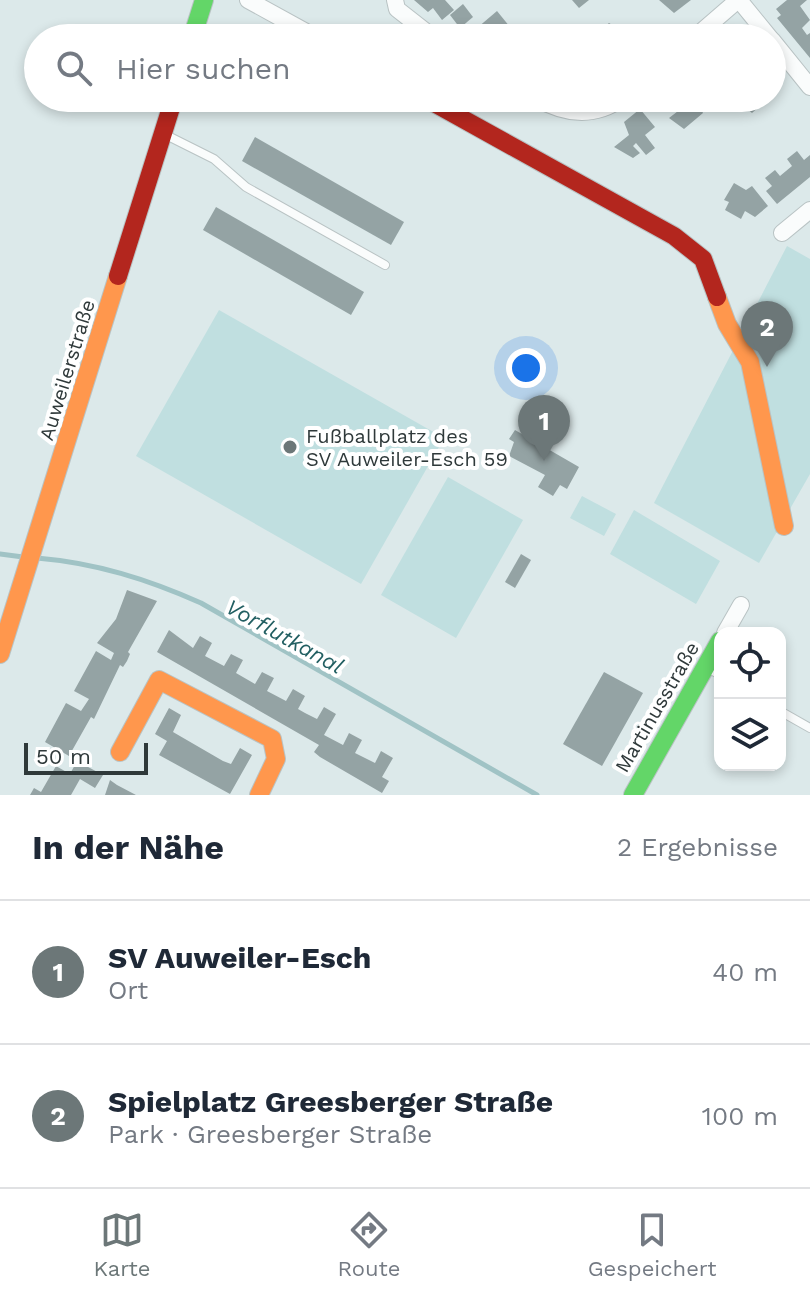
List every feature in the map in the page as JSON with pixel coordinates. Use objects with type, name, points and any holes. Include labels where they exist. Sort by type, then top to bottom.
[{"type":"street","points":[[196,24],[204,0]]},
{"type":"street","points":[[248,0],[292,24]]},
{"type":"street","points":[[395,0],[397,9],[416,24]]},
{"type":"street","points":[[711,24],[739,0],[759,24]]},
{"type":"street","points":[[786,57],[810,87]]},
{"type":"street","name":"Auweilerstraße","points":[[0,654],[170,112]]},
{"type":"street","points":[[450,112],[674,236],[703,259],[727,324],[750,362],[784,526]]},
{"type":"street","points":[[564,112],[592,112]]},
{"type":"street","points":[[782,233],[810,210]]},
{"type":"street","name":"Martinusstraße","points":[[728,627],[741,605]]},
{"type":"street","name":"Martinusstraße","points":[[633,795],[713,671]]},
{"type":"street","points":[[120,752],[159,680],[272,739],[276,747],[274,769],[259,795]]},
{"type":"lane","points":[[163,134],[214,159],[246,187],[385,265]]},
{"type":"lane","points":[[786,714],[810,728]]},
{"type":"shaded area","points":[[787,246],[810,259],[810,474],[759,563],[654,503]]},
{"type":"shaded area","name":"Fußballplatz des SV Auweiler-Esch 59","points":[[219,310],[444,438],[361,584],[136,456]]},
{"type":"shaded area","points":[[448,477],[523,520],[456,638],[381,595]]},
{"type":"shaded area","points":[[582,496],[616,514],[604,536],[570,518]]},
{"type":"shaded area","points":[[634,510],[720,561],[696,604],[610,554]]},
{"type":"building","points":[[414,0],[445,0],[454,10],[442,20],[433,8],[428,12]]},
{"type":"building","points":[[572,0],[589,0],[579,8]]},
{"type":"building","points":[[659,0],[691,0],[674,13]]},
{"type":"building","points":[[787,0],[807,0],[800,6],[810,20],[802,28],[807,35],[810,33],[810,58],[786,29],[786,24],[777,18],[781,15],[776,9]]},
{"type":"building","points":[[463,4],[473,17],[465,24],[457,24],[450,15]]},
{"type":"building","points":[[497,11],[508,24],[482,24]]},
{"type":"building","points":[[636,112],[642,112],[655,127],[645,135],[655,148],[646,155],[636,143],[633,146],[640,153],[633,158],[614,147],[629,135],[624,122]]},
{"type":"building","points":[[677,112],[703,113],[684,129],[669,118]]},
{"type":"building","points":[[255,137],[404,222],[391,245],[242,161]]},
{"type":"building","points":[[797,151],[804,160],[810,155],[810,177],[777,204],[766,191],[772,186],[765,178],[775,170],[780,176],[792,166],[787,159]]},
{"type":"building","points":[[734,183],[746,190],[752,186],[768,206],[755,217],[745,211],[741,219],[725,210],[729,202],[724,200]]},
{"type":"building","points":[[216,207],[364,292],[351,315],[203,230]]},
{"type":"building","points":[[515,430],[579,467],[567,489],[560,485],[553,496],[538,487],[545,475],[509,456],[514,442],[509,439]]},
{"type":"building","points":[[521,554],[531,560],[515,588],[505,582]]},
{"type":"building","points":[[127,590],[157,601],[128,652],[127,661],[123,667],[120,665],[94,719],[91,717],[69,756],[45,742],[66,703],[81,711],[89,699],[74,691],[96,651],[111,660],[114,653],[97,643],[116,619]]},
{"type":"building","points":[[169,630],[193,648],[200,636],[212,643],[205,656],[224,666],[231,654],[243,660],[236,673],[255,684],[262,672],[274,678],[267,691],[286,701],[293,689],[305,696],[298,709],[305,713],[317,719],[324,707],[336,714],[324,735],[343,745],[349,733],[362,740],[355,753],[375,763],[381,751],[393,758],[382,777],[389,781],[382,793],[320,757],[314,752],[319,745],[157,652]]},
{"type":"building","points":[[604,672],[643,693],[602,766],[563,744]]},
{"type":"building","points":[[169,708],[181,715],[173,732],[223,761],[231,764],[240,748],[252,755],[230,794],[159,755],[167,741],[155,734]]},
{"type":"building","points":[[77,761],[103,775],[95,788],[80,779],[71,795],[30,795],[34,788],[41,792],[56,766],[70,774]]},
{"type":"building","points":[[110,780],[117,785],[136,795],[105,795]]},
{"type":"waterway","name":"Vorflutkanal","points":[[0,554],[23,557]]},
{"type":"waterway","name":"Vorflutkanal","points":[[37,558],[121,573],[201,603],[537,795]]},
{"type":"traffic: fast","points":[[196,24],[204,0]]},
{"type":"traffic: fast","points":[[633,795],[714,652]]},
{"type":"traffic: slow","points":[[0,654],[118,276]]},
{"type":"traffic: slow","points":[[717,297],[727,324],[750,362],[784,526]]},
{"type":"traffic: slow","points":[[120,752],[159,680],[272,739],[276,759],[259,795]]},
{"type":"traffic: jam","points":[[118,276],[170,112]]},
{"type":"traffic: jam","points":[[450,112],[674,236],[703,259],[717,297]]},
{"type":"place","name":"Spielplatz Greesberger Straße","points":[[767,367]]},
{"type":"place","name":"Fußballplatz des SV Auweiler-Esch 59","points":[[290,447]]},
{"type":"place","name":"SV Auweiler-Esch","points":[[544,461]]}]
